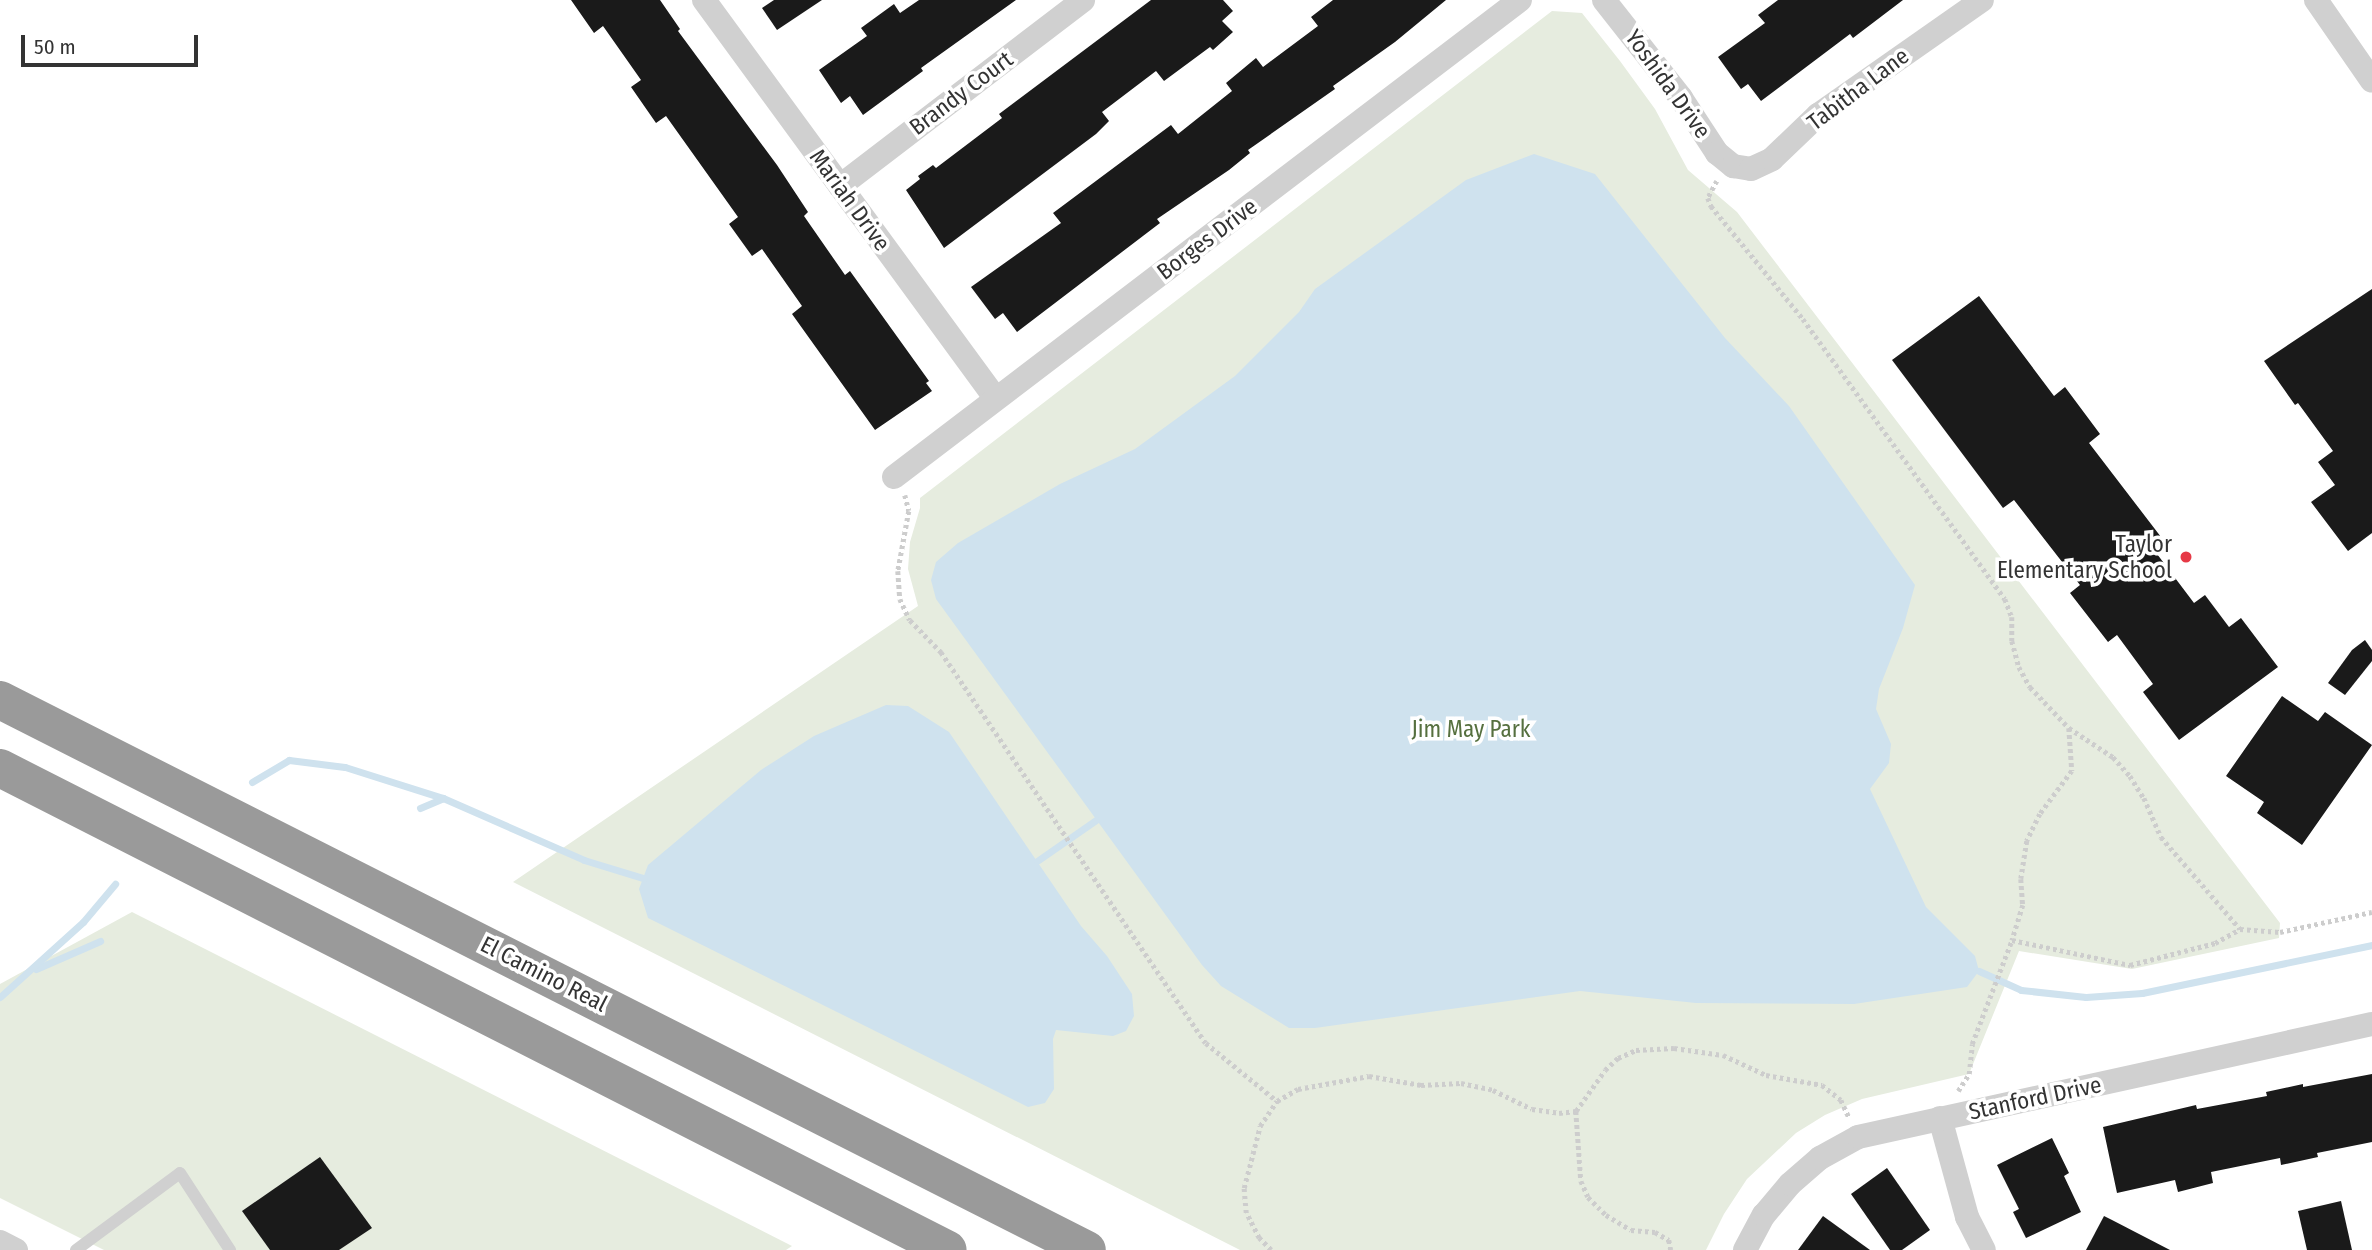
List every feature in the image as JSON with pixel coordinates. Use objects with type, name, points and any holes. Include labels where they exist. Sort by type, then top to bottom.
[{"type":"highway","name":"El Camino Real","points":[[0,700],[1087,1250]]},
{"type":"highway","points":[[0,768],[948,1250]]},
{"type":"street","name":"Mariah Drive","points":[[704,0],[996,399]]},
{"type":"street","name":"Brandy Court","points":[[840,186],[1083,0]]},
{"type":"street","name":"Borges Drive","points":[[894,477],[1520,0]]},
{"type":"street","name":"Yoshida Drive","points":[[1604,0],[1681,98],[1717,153],[1733,166]]},
{"type":"street","name":"Tabitha Lane","points":[[1733,166],[1751,169],[1772,159],[1818,115],[1982,0]]},
{"type":"street","points":[[2316,0],[2372,81]]},
{"type":"street","name":"Stanford Drive","points":[[1745,1250],[1764,1215],[1790,1184],[1820,1158],[1858,1137],[2372,1024]]},
{"type":"street","points":[[1940,1118],[1967,1217],[1984,1250]]},
{"type":"street","points":[[0,1242],[16,1250]]},
{"type":"lane","points":[[76,1250],[180,1173],[230,1250]]},
{"type":"path","points":[[1733,166],[1713,184],[1708,198],[1710,206],[1803,319],[2005,599],[2012,617],[2012,641],[2019,667],[2030,687],[2069,728],[2113,757],[2130,776],[2144,798],[2161,837],[2178,861],[2240,929]]},
{"type":"path","points":[[894,477],[904,492],[909,511],[898,571],[900,599],[910,620],[941,652],[1206,1043],[1277,1101]]},
{"type":"path","points":[[1940,1118],[1969,1074],[1972,1044],[2023,905],[2021,879],[2027,841],[2040,814],[2072,771],[2069,728]]},
{"type":"path","points":[[2012,940],[2130,965],[2215,943],[2240,929],[2280,932],[2372,912]]},
{"type":"path","points":[[1671,1250],[1669,1240],[1655,1232],[1631,1230],[1606,1215],[1588,1197],[1581,1181],[1576,1111],[1605,1070],[1618,1058],[1636,1051],[1705,1051],[1766,1075],[1822,1085],[1841,1100],[1858,1137]]},
{"type":"path","points":[[1271,1250],[1259,1238],[1246,1213],[1244,1188],[1260,1126],[1277,1101],[1298,1089],[1369,1076],[1421,1085],[1475,1084],[1532,1109],[1559,1113],[1576,1111]]},
{"type":"green space","name":"Jim May Park","points":[[1552,11],[1582,13],[1620,61],[1655,109],[1688,170],[1737,212],[2280,923],[2279,938],[2132,969],[2019,951],[1969,1074],[1862,1099],[1825,1115],[1796,1133],[1747,1179],[1724,1214],[1706,1250],[1240,1250],[513,882],[918,606],[908,569],[910,542],[920,508],[920,498]]},
{"type":"green space","points":[[132,912],[792,1246],[786,1250],[104,1250],[0,1198],[0,984]]},
{"type":"water","points":[[1534,154],[1595,174],[1725,338],[1789,406],[1915,585],[1903,628],[1879,689],[1876,709],[1891,744],[1889,763],[1870,789],[1926,907],[1975,956],[1979,971],[1967,987],[1854,1004],[1696,1003],[1580,991],[1315,1028],[1289,1028],[1221,986],[1202,965],[936,599],[931,580],[936,562],[958,543],[1060,484],[1135,449],[1235,376],[1299,312],[1315,289],[1466,180]]},
{"type":"water","points":[[886,705],[908,706],[949,732],[1081,926],[1107,956],[1132,994],[1134,1016],[1126,1031],[1113,1036],[1056,1030],[1053,1039],[1054,1089],[1045,1103],[1028,1107],[648,918],[639,889],[648,865],[761,770],[814,736]]},
{"type":"building","points":[[571,0],[660,0],[680,29],[678,31],[777,165],[808,212],[804,216],[845,275],[850,271],[929,381],[926,383],[932,391],[875,430],[792,314],[802,306],[762,249],[752,256],[729,224],[738,217],[666,116],[656,123],[631,87],[641,80],[603,26],[594,33]]},
{"type":"building","points":[[774,0],[822,0],[777,30],[762,8]]},
{"type":"building","points":[[919,0],[1016,0],[921,68],[923,71],[863,115],[850,96],[841,103],[819,70],[867,36],[861,28],[894,4],[900,13]]},
{"type":"building","points":[[1151,0],[1223,0],[1233,11],[1222,21],[1233,32],[1213,50],[1210,47],[1164,81],[1156,71],[1102,112],[1109,121],[1096,134],[944,248],[906,190],[920,179],[918,176],[933,165],[936,168],[1002,118],[999,114]]},
{"type":"building","points":[[1333,0],[1446,0],[1395,42],[1333,86],[1335,89],[1248,150],[1250,153],[1229,170],[1157,219],[1160,223],[1017,332],[1003,313],[995,319],[971,287],[1061,223],[1053,213],[1171,125],[1178,134],[1232,91],[1226,83],[1256,58],[1263,67],[1318,26],[1311,17]]},
{"type":"building","points":[[1778,0],[1903,0],[1853,38],[1850,34],[1761,101],[1748,84],[1741,89],[1718,57],[1765,23],[1758,15]]},
{"type":"building","points":[[2372,289],[2372,533],[2348,551],[2311,502],[2335,485],[2318,462],[2333,451],[2298,403],[2295,405],[2264,361]]},
{"type":"building","points":[[1979,296],[2054,396],[2065,387],[2100,434],[2089,443],[2161,537],[2151,546],[2194,603],[2205,595],[2229,627],[2241,618],[2278,667],[2179,740],[2143,692],[2153,684],[2117,635],[2108,642],[2070,593],[2080,585],[2014,500],[2003,508],[1892,360]]},
{"type":"building","points":[[2365,640],[2372,650],[2372,661],[2345,695],[2328,683],[2352,650]]},
{"type":"building","points":[[2282,696],[2318,721],[2325,712],[2372,745],[2302,845],[2257,813],[2264,802],[2226,776]]},
{"type":"building","points":[[2372,1074],[2372,1142],[2317,1153],[2318,1157],[2281,1165],[2280,1158],[2211,1172],[2213,1183],[2178,1192],[2175,1180],[2117,1193],[2103,1127],[2196,1105],[2197,1109],[2267,1096],[2266,1092],[2303,1084],[2303,1087]]},
{"type":"building","points":[[2052,1138],[2069,1173],[2064,1176],[2081,1212],[2026,1238],[2013,1212],[2019,1209],[1997,1165]]},
{"type":"building","points":[[320,1157],[372,1228],[339,1250],[270,1250],[242,1211]]},
{"type":"building","points":[[1887,1168],[1930,1230],[1902,1250],[1890,1250],[1851,1194]]},
{"type":"building","points":[[2341,1201],[2352,1250],[2307,1250],[2298,1211]]},
{"type":"building","points":[[1823,1216],[1870,1250],[1798,1250]]},
{"type":"building","points":[[2104,1216],[2112,1220],[2170,1250],[2086,1250]]},
{"type":"waterway","points":[[252,782],[289,760],[345,767],[443,798],[584,860],[643,878]]},
{"type":"waterway","points":[[420,808],[443,798]]},
{"type":"waterway","points":[[1037,861],[1096,820]]},
{"type":"waterway","points":[[0,997],[83,922],[115,884]]},
{"type":"waterway","points":[[36,969],[100,941]]},
{"type":"waterway","points":[[1979,971],[2021,990],[2086,997],[2142,993],[2372,945]]},
{"type":"place","name":"Taylor Elementary School","points":[[2186,557]]}]
